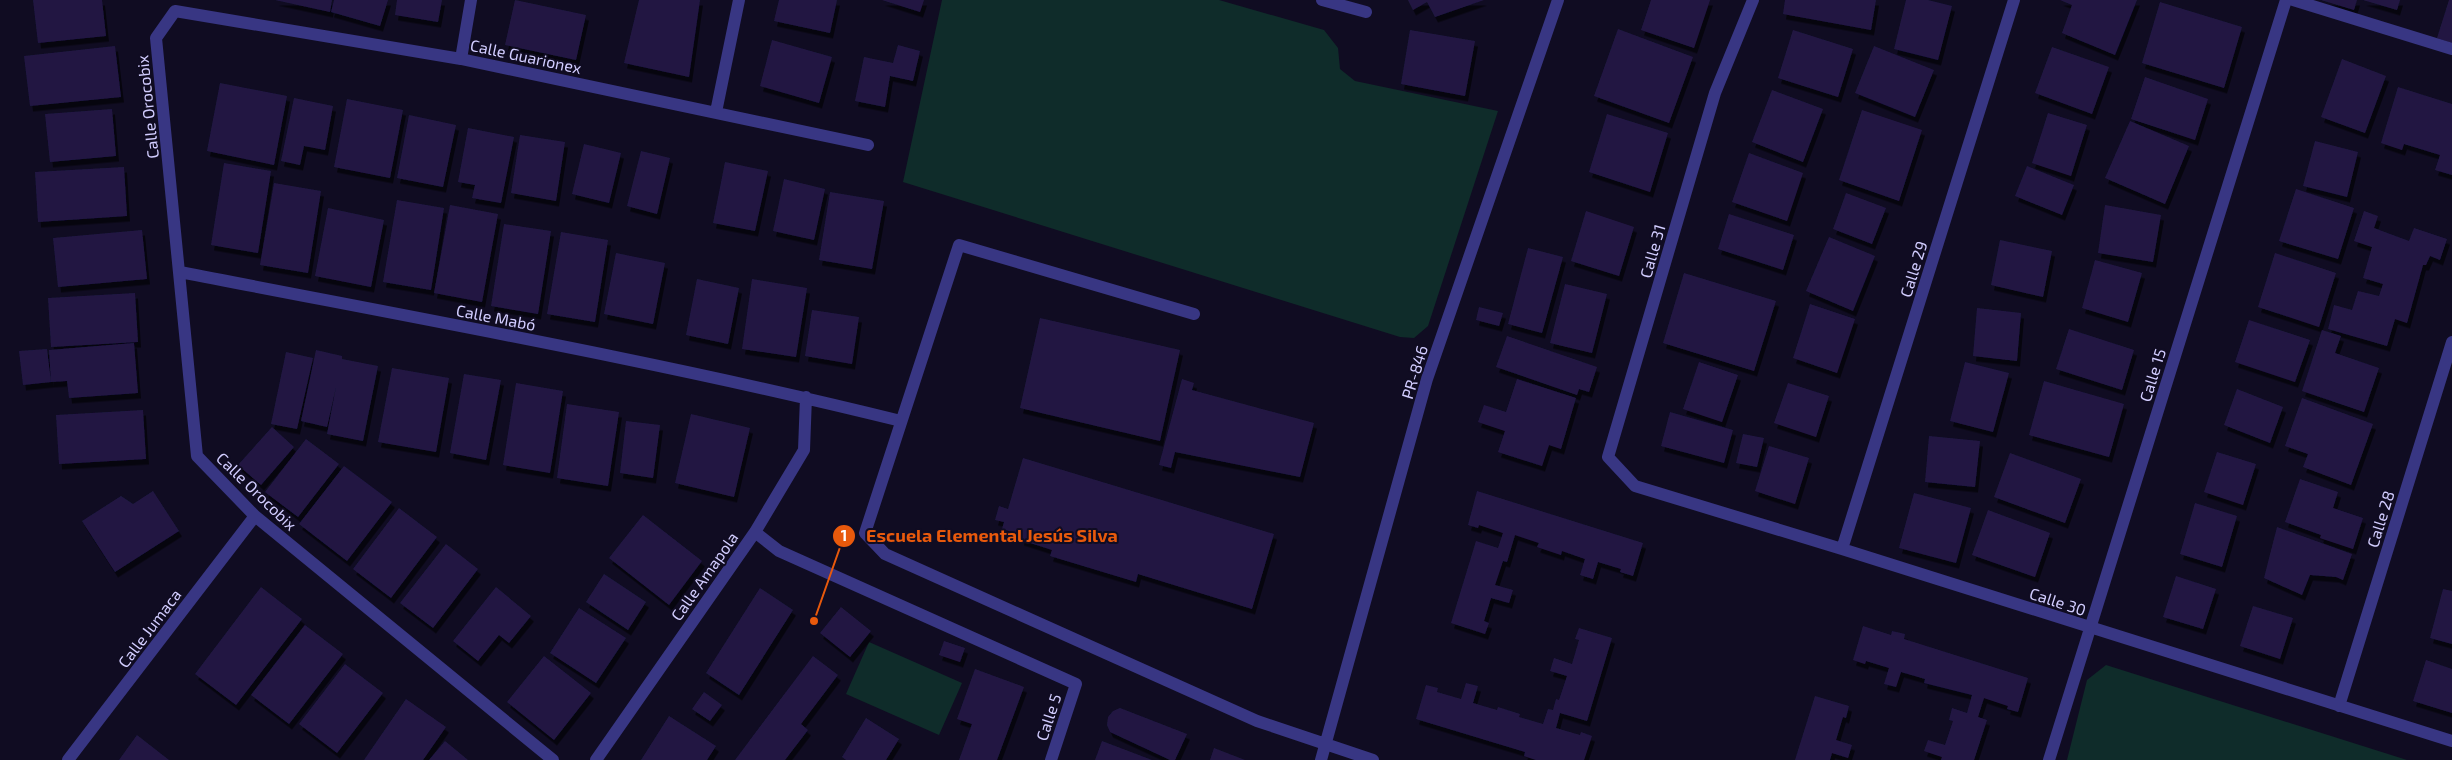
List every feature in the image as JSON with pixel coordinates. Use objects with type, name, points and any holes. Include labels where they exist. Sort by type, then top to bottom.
[{"type":"street","points":[[461,60],[471,0]]},
{"type":"street","points":[[716,112],[739,0]]},
{"type":"street","points":[[1322,0],[1366,12]]},
{"type":"street","name":"PR-846","points":[[1321,760],[1427,379],[1558,0]]},
{"type":"street","name":"Calle 31","points":[[1654,492],[1635,486],[1608,457],[1715,93],[1753,0]]},
{"type":"street","name":"Calle 29","points":[[1842,549],[2014,0]]},
{"type":"street","name":"Calle 15","points":[[2049,760],[2286,0]]},
{"type":"street","points":[[2293,0],[2452,49]]},
{"type":"street","name":"Calle Guarionex","points":[[175,11],[461,60],[868,145]]},
{"type":"street","name":"Calle Orocobix","points":[[175,11],[156,38],[197,456],[255,516],[553,760]]},
{"type":"street","points":[[1194,314],[959,245],[864,533],[885,554],[1257,720],[1373,760]]},
{"type":"street","name":"Calle Mabó","points":[[180,272],[806,397],[902,421]]},
{"type":"street","name":"Calle 28","points":[[2339,706],[2452,342]]},
{"type":"street","name":"Calle Amapola","points":[[596,760],[754,532],[804,450],[806,397]]},
{"type":"street","name":"Calle 30","points":[[1654,492],[1842,549],[2452,741]]},
{"type":"street","name":"Calle Jumaca","points":[[68,760],[255,516]]},
{"type":"street","name":"Calle 5","points":[[754,532],[779,551],[1076,684],[1051,760]]},
{"type":"green space","points":[[942,0],[1219,0],[1324,30],[1338,48],[1340,69],[1355,81],[1498,111],[1428,326],[1414,338],[1400,337],[903,182]]},
{"type":"green space","points":[[869,642],[962,683],[939,735],[846,694]]},
{"type":"green space","points":[[2106,665],[2407,760],[2067,760],[2087,680]]},
{"type":"building","points":[[33,0],[102,0],[106,36],[38,43]]},
{"type":"building","points":[[275,0],[332,0],[330,12]]},
{"type":"building","points":[[334,0],[388,0],[380,26],[331,12]]},
{"type":"building","points":[[397,0],[442,0],[438,22],[395,15]]},
{"type":"building","points":[[515,0],[586,15],[576,60],[505,45]]},
{"type":"building","points":[[639,0],[700,0],[689,77],[624,63]]},
{"type":"building","points":[[779,0],[837,0],[830,33],[774,21]]},
{"type":"building","points":[[882,0],[924,0],[920,12]]},
{"type":"building","points":[[1408,0],[1484,0],[1435,17],[1427,2],[1413,10]]},
{"type":"building","points":[[1651,0],[1710,0],[1694,48],[1641,30]]},
{"type":"building","points":[[1785,0],[1876,0],[1871,30],[1783,14]]},
{"type":"building","points":[[1906,0],[1928,0],[1952,6],[1938,60],[1894,49]]},
{"type":"building","points":[[2060,0],[2137,0],[2115,55],[2062,33],[2072,5]]},
{"type":"building","points":[[2321,0],[2357,0],[2354,10]]},
{"type":"building","points":[[2363,0],[2400,0],[2397,10]]},
{"type":"building","points":[[2449,0],[2452,0],[2452,43],[2437,38]]},
{"type":"building","points":[[2160,2],[2242,27],[2224,88],[2142,63]]},
{"type":"building","points":[[1618,29],[1693,57],[1669,123],[1594,96]]},
{"type":"building","points":[[1410,30],[1475,41],[1465,96],[1401,84]]},
{"type":"building","points":[[1793,30],[1853,49],[1838,97],[1778,78]]},
{"type":"building","points":[[772,40],[832,57],[819,103],[760,86]]},
{"type":"building","points":[[898,45],[920,51],[913,81],[890,76],[885,107],[855,101],[864,57],[893,63]]},
{"type":"building","points":[[115,46],[121,97],[30,106],[24,56]]},
{"type":"building","points":[[1874,46],[1934,70],[1915,117],[1855,93]]},
{"type":"building","points":[[2052,47],[2109,67],[2092,114],[2035,93]]},
{"type":"building","points":[[2342,59],[2386,76],[2365,133],[2321,117]]},
{"type":"building","points":[[2145,77],[2208,99],[2195,140],[2131,119]]},
{"type":"building","points":[[220,83],[287,96],[274,165],[207,151]]},
{"type":"building","points":[[2398,87],[2452,104],[2452,175],[2435,170],[2440,155],[2404,144],[2402,150],[2381,143]]},
{"type":"building","points":[[1772,90],[1823,109],[1803,162],[1752,142]]},
{"type":"building","points":[[294,98],[333,106],[325,150],[304,146],[300,165],[281,161]]},
{"type":"building","points":[[347,99],[403,110],[390,178],[334,167]]},
{"type":"building","points":[[112,109],[116,156],[50,162],[45,114]]},
{"type":"building","points":[[1862,110],[1922,130],[1899,201],[1839,180]]},
{"type":"building","points":[[2048,113],[2087,125],[2071,176],[2032,163]]},
{"type":"building","points":[[1607,114],[1668,133],[1650,192],[1589,172]]},
{"type":"building","points":[[409,115],[456,125],[443,187],[397,178]]},
{"type":"building","points":[[2130,121],[2189,146],[2165,204],[2105,178]]},
{"type":"building","points":[[468,128],[514,137],[501,203],[472,198],[475,185],[458,182]]},
{"type":"building","points":[[520,135],[565,142],[556,201],[511,193]]},
{"type":"building","points":[[2315,141],[2358,152],[2347,197],[2303,186]]},
{"type":"building","points":[[584,144],[621,153],[609,203],[572,194]]},
{"type":"building","points":[[641,151],[670,158],[657,214],[627,206]]},
{"type":"building","points":[[1749,153],[1803,173],[1787,221],[1732,202]]},
{"type":"building","points":[[725,162],[768,171],[755,231],[713,223]]},
{"type":"building","points":[[224,163],[271,171],[258,253],[211,245]]},
{"type":"building","points":[[2027,166],[2074,185],[2062,215],[2015,196]]},
{"type":"building","points":[[124,167],[127,216],[38,222],[35,172]]},
{"type":"building","points":[[784,179],[825,189],[814,240],[773,231]]},
{"type":"building","points":[[274,183],[321,191],[308,273],[260,265]]},
{"type":"building","points":[[2296,189],[2354,208],[2338,259],[2279,241]]},
{"type":"building","points":[[830,192],[884,201],[872,269],[819,260]]},
{"type":"building","points":[[1846,193],[1886,208],[1872,244],[1833,229]]},
{"type":"building","points":[[397,200],[444,208],[431,290],[383,282]]},
{"type":"building","points":[[450,205],[498,214],[482,302],[434,293]]},
{"type":"building","points":[[2105,205],[2161,215],[2153,262],[2098,253]]},
{"type":"building","points":[[328,208],[384,220],[371,287],[315,276]]},
{"type":"building","points":[[1586,211],[1634,227],[1619,276],[1571,261]]},
{"type":"building","points":[[2364,211],[2378,216],[2374,228],[2409,241],[2414,228],[2447,239],[2440,260],[2430,256],[2426,265],[2423,265],[2407,323],[2395,319],[2387,346],[2328,329],[2334,305],[2352,310],[2358,291],[2379,296],[2383,284],[2363,278],[2372,247],[2354,241]]},
{"type":"building","points":[[1729,214],[1794,235],[1783,270],[1718,249]]},
{"type":"building","points":[[504,224],[551,231],[538,314],[491,306]]},
{"type":"building","points":[[142,230],[147,279],[58,287],[53,238]]},
{"type":"building","points":[[561,232],[608,240],[595,322],[547,314]]},
{"type":"building","points":[[1829,237],[1875,256],[1853,311],[1806,291]]},
{"type":"building","points":[[2000,240],[2052,251],[2043,297],[1991,285]]},
{"type":"building","points":[[1528,248],[1563,257],[1542,333],[1508,324]]},
{"type":"building","points":[[616,253],[665,263],[653,324],[604,314]]},
{"type":"building","points":[[2275,253],[2336,273],[2319,327],[2258,307]]},
{"type":"building","points":[[2095,260],[2142,273],[2128,322],[2082,308]]},
{"type":"building","points":[[1684,273],[1776,301],[1754,371],[1663,343]]},
{"type":"building","points":[[697,279],[739,288],[728,344],[686,335]]},
{"type":"building","points":[[752,279],[807,288],[796,357],[742,349]]},
{"type":"building","points":[[1565,284],[1607,294],[1592,353],[1550,343]]},
{"type":"building","points":[[135,293],[138,342],[51,347],[48,298]]},
{"type":"building","points":[[1810,304],[1855,319],[1837,373],[1793,358]]},
{"type":"building","points":[[1479,307],[1503,313],[1499,326],[1476,320]]},
{"type":"building","points":[[1977,308],[2021,313],[2017,361],[1973,356]]},
{"type":"building","points":[[812,310],[859,317],[852,364],[805,356]]},
{"type":"building","points":[[1040,318],[1180,350],[1160,441],[1020,408]]},
{"type":"building","points":[[2249,320],[2310,340],[2295,382],[2235,362]]},
{"type":"building","points":[[2069,329],[2134,350],[2122,390],[2056,369]]},
{"type":"building","points":[[2322,330],[2341,336],[2335,353],[2379,368],[2364,412],[2302,391]]},
{"type":"building","points":[[1507,336],[1597,367],[1589,392],[1579,389],[1577,395],[1496,367]]},
{"type":"building","points":[[134,343],[138,393],[69,398],[67,381],[51,382],[49,350]]},
{"type":"building","points":[[47,349],[51,382],[23,385],[19,351]]},
{"type":"building","points":[[316,350],[342,356],[342,359],[378,366],[363,441],[327,434],[336,387],[327,427],[301,421]]},
{"type":"building","points":[[286,352],[313,358],[297,429],[271,424]]},
{"type":"building","points":[[1699,362],[1738,375],[1722,422],[1683,409]]},
{"type":"building","points":[[1965,362],[2009,373],[1993,432],[1950,421]]},
{"type":"building","points":[[392,368],[449,378],[436,452],[378,442]]},
{"type":"building","points":[[464,374],[501,380],[486,460],[450,453]]},
{"type":"building","points":[[1182,379],[1194,383],[1192,390],[1314,423],[1300,477],[1175,452],[1171,468],[1159,465]]},
{"type":"building","points":[[1517,379],[1576,398],[1561,449],[1549,445],[1542,466],[1498,452],[1505,431],[1478,422],[1484,405],[1506,412]]},
{"type":"building","points":[[2044,381],[2124,404],[2109,457],[2029,435]]},
{"type":"building","points":[[516,383],[563,391],[550,473],[503,465]]},
{"type":"building","points":[[1788,383],[1829,396],[1816,437],[1774,423]]},
{"type":"building","points":[[2237,389],[2283,407],[2270,443],[2224,425]]},
{"type":"building","points":[[2302,398],[2373,424],[2351,485],[2303,467],[2308,454],[2285,446]]},
{"type":"building","points":[[567,404],[619,412],[608,486],[557,478]]},
{"type":"building","points":[[143,410],[146,459],[59,464],[56,415]]},
{"type":"building","points":[[1670,412],[1733,430],[1724,463],[1661,446]]},
{"type":"building","points":[[691,414],[750,428],[734,497],[675,483]]},
{"type":"building","points":[[626,421],[660,425],[653,478],[620,473]]},
{"type":"building","points":[[272,427],[294,447],[261,485],[238,465]]},
{"type":"building","points":[[1743,434],[1764,438],[1757,467],[1736,463]]},
{"type":"building","points":[[1929,436],[1980,441],[1975,487],[1925,482]]},
{"type":"building","points":[[306,439],[339,464],[298,517],[265,492]]},
{"type":"building","points":[[1769,446],[1809,458],[1795,504],[1755,491]]},
{"type":"building","points":[[2217,452],[2256,464],[2243,505],[2204,492]]},
{"type":"building","points":[[2010,453],[2081,479],[2065,523],[1994,497]]},
{"type":"building","points":[[1023,458],[1274,534],[1252,609],[1138,574],[1136,582],[1050,556],[1052,550],[1021,540],[1022,535],[1002,529],[1004,522],[995,520],[999,506],[1008,509]]},
{"type":"building","points":[[344,466],[392,502],[347,561],[299,524]]},
{"type":"building","points":[[2300,479],[2338,492],[2333,508],[2363,518],[2353,549],[2320,538],[2321,535],[2285,522]]},
{"type":"building","points":[[153,491],[179,531],[115,572],[82,521],[121,496],[133,504]]},
{"type":"building","points":[[1477,491],[1643,543],[1633,576],[1620,572],[1621,569],[1598,562],[1593,579],[1580,575],[1585,559],[1562,551],[1561,555],[1537,547],[1539,543],[1515,535],[1507,562],[1503,561],[1495,585],[1513,590],[1509,603],[1491,598],[1484,621],[1489,623],[1485,634],[1451,623],[1476,541],[1498,548],[1503,533],[1479,525],[1478,528],[1468,525]]},
{"type":"building","points":[[1914,493],[1971,508],[1956,563],[1899,548]]},
{"type":"building","points":[[2195,503],[2237,516],[2222,567],[2180,554]]},
{"type":"building","points":[[399,508],[437,537],[391,598],[353,569]]},
{"type":"building","points":[[1988,510],[2050,533],[2035,577],[1972,555]]},
{"type":"building","points":[[643,515],[702,561],[669,605],[609,558]]},
{"type":"building","points":[[2277,527],[2352,554],[2343,580],[2336,577],[2310,575],[2302,595],[2264,578]]},
{"type":"building","points":[[446,544],[478,569],[433,628],[400,603]]},
{"type":"building","points":[[604,574],[646,602],[628,630],[586,602]]},
{"type":"building","points":[[2176,576],[2216,589],[2203,629],[2163,617]]},
{"type":"building","points":[[261,587],[302,619],[236,705],[195,674]]},
{"type":"building","points":[[496,587],[531,616],[509,643],[499,635],[478,661],[453,641]]},
{"type":"building","points":[[760,588],[793,610],[739,695],[706,673]]},
{"type":"building","points":[[2443,589],[2452,591],[2452,644],[2430,638]]},
{"type":"building","points":[[2253,606],[2293,618],[2280,659],[2240,646]]},
{"type":"building","points":[[841,607],[871,631],[850,657],[820,633]]},
{"type":"building","points":[[579,608],[626,638],[596,683],[550,653]]},
{"type":"building","points":[[305,625],[343,654],[289,724],[251,695]]},
{"type":"building","points":[[1863,626],[1891,635],[1892,631],[1905,634],[1904,639],[2028,678],[2018,712],[2007,709],[2008,706],[1984,698],[1978,717],[1987,720],[1974,760],[1941,760],[1942,757],[1924,751],[1928,740],[1945,745],[1953,721],[1949,720],[1952,708],[1967,713],[1972,695],[1924,683],[1925,679],[1901,672],[1896,687],[1884,684],[1889,668],[1866,661],[1865,664],[1853,660]]},
{"type":"building","points":[[1579,628],[1612,638],[1587,721],[1560,713],[1556,728],[1580,735],[1581,732],[1592,736],[1584,760],[1536,760],[1524,756],[1525,752],[1416,719],[1426,685],[1438,688],[1437,692],[1461,699],[1466,683],[1478,686],[1473,703],[1497,710],[1498,707],[1520,714],[1519,717],[1543,724],[1548,709],[1553,710],[1556,699],[1559,700],[1567,676],[1550,671],[1554,658],[1572,664],[1579,640],[1575,639]]},
{"type":"building","points":[[944,641],[965,648],[960,662],[939,655]]},
{"type":"building","points":[[544,656],[591,693],[554,740],[507,702]]},
{"type":"building","points":[[813,656],[838,675],[801,724],[808,730],[785,760],[735,760]]},
{"type":"building","points":[[2426,660],[2452,669],[2452,713],[2413,701]]},
{"type":"building","points":[[345,664],[383,693],[337,753],[299,724]]},
{"type":"building","points":[[975,669],[1024,687],[997,760],[959,760],[972,724],[957,719]]},
{"type":"building","points":[[704,692],[722,705],[710,721],[692,709]]},
{"type":"building","points":[[1815,696],[1849,706],[1846,718],[1843,717],[1836,740],[1852,745],[1848,758],[1832,753],[1830,760],[1795,760]]},
{"type":"building","points":[[406,699],[446,727],[423,760],[364,760]]},
{"type":"building","points":[[1120,708],[1187,734],[1175,760],[1170,760],[1110,732],[1107,725],[1108,717],[1113,711]]},
{"type":"building","points":[[669,716],[716,746],[707,760],[641,760]]},
{"type":"building","points":[[866,718],[899,739],[886,760],[846,760],[842,757]]},
{"type":"building","points":[[137,735],[169,760],[119,760]]},
{"type":"building","points":[[445,741],[468,760],[429,760]]},
{"type":"building","points":[[1102,741],[1152,760],[1095,760]]},
{"type":"building","points":[[1214,748],[1245,760],[1210,760]]},
{"type":"place","name":"Escuela Elemental Jesús Silva","points":[[814,621]]}]
